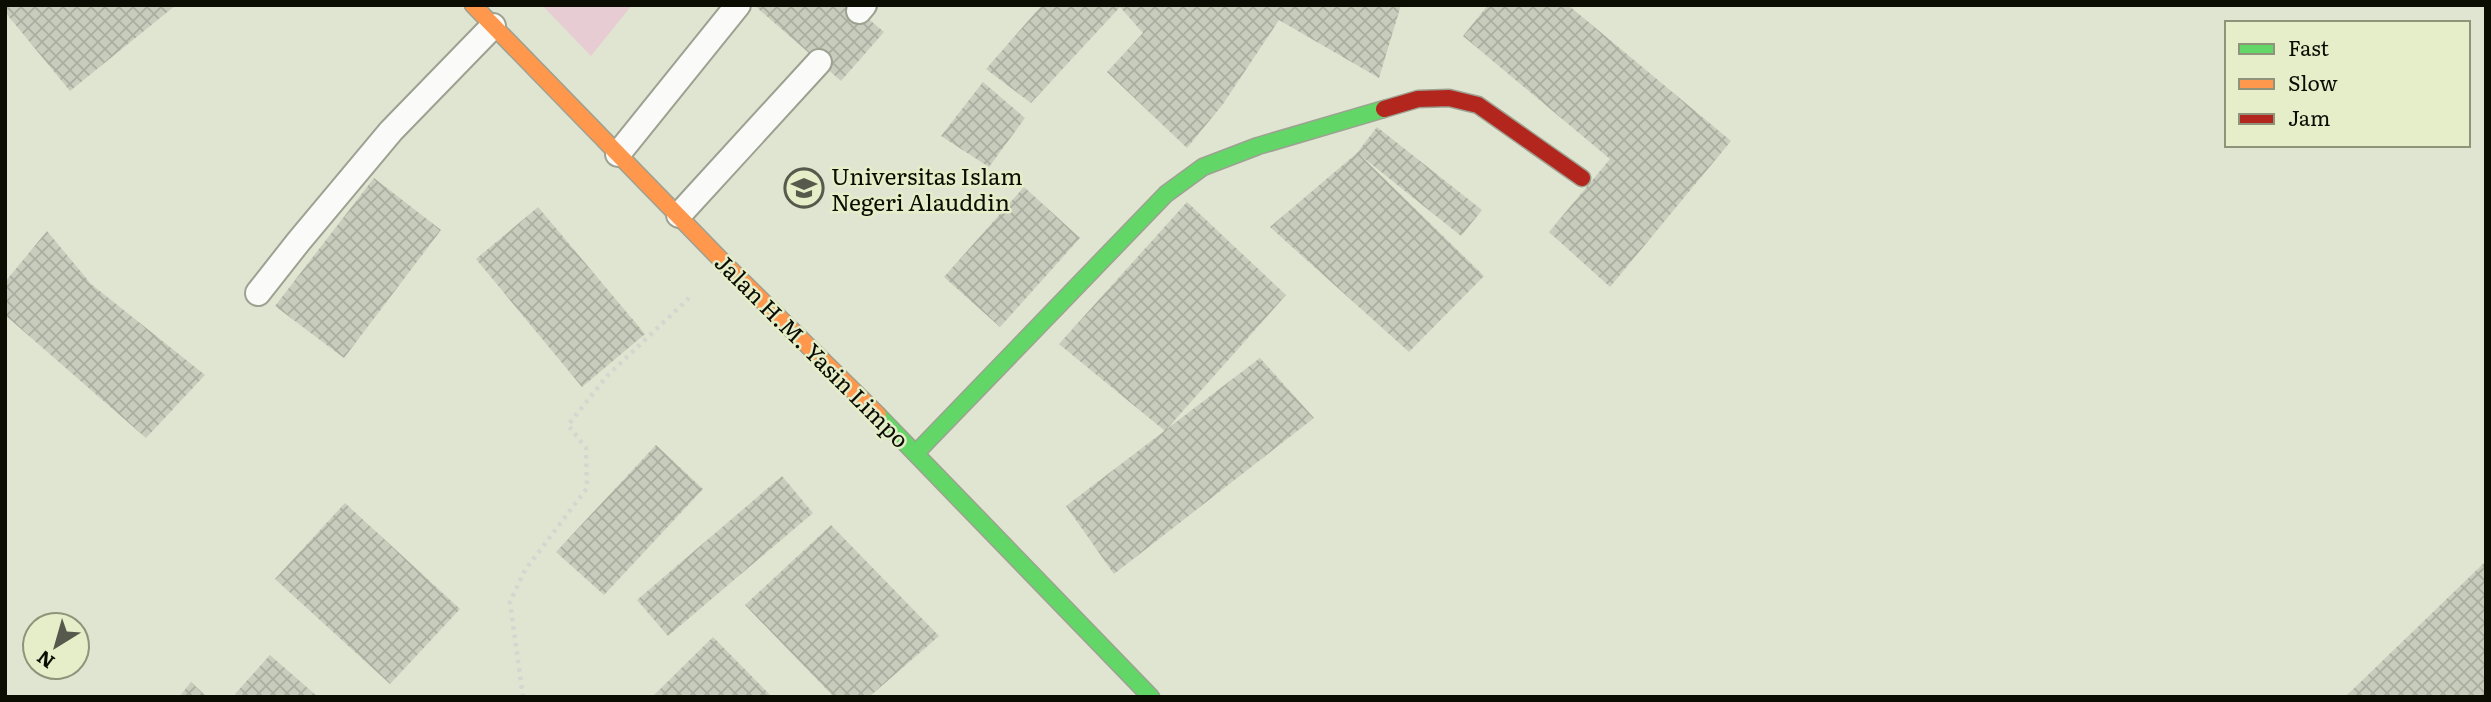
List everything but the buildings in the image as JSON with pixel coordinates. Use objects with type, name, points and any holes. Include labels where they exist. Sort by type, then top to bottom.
[{"type":"main road","name":"Jalan H.M. Yasin Limpo","points":[[473,5],[725,264],[916,453],[1151,697]]},
{"type":"main road","points":[[916,453],[1166,194],[1203,167],[1258,146],[1418,99],[1449,98],[1478,106],[1582,177]]},
{"type":"lane","points":[[618,154],[738,5]]},
{"type":"lane","points":[[258,293],[391,131],[493,26]]},
{"type":"lane","points":[[679,215],[819,62]]},
{"type":"path","points":[[523,697],[510,602],[526,570],[587,488],[586,448],[568,425],[607,376],[725,264]]},
{"type":"shaded area","points":[[542,5],[632,5],[591,56]]},
{"type":"traffic: fast","points":[[916,453],[1166,194],[1203,167],[1258,146],[1384,109]]},
{"type":"traffic: fast","points":[[878,415],[1151,697]]},
{"type":"traffic: slow","points":[[473,5],[725,264],[878,415]]},
{"type":"traffic: jam","points":[[1384,109],[1418,99],[1449,98],[1478,105],[1582,178]]},
{"type":"place","name":"Universitas Islam Negeri Alauddin","points":[[804,188]]}]
